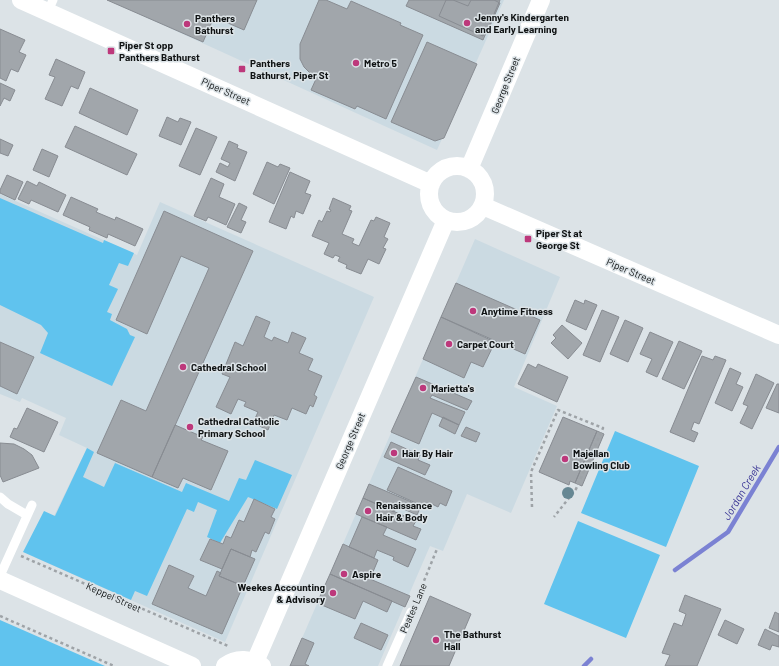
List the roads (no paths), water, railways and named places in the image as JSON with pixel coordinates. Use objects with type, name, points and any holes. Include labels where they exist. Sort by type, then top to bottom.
[{"type":"street","name":"Piper Street","points":[[21,0],[50,6],[431,184]]},
{"type":"street","name":"George Street","points":[[469,169],[540,0]]},
{"type":"street","points":[[454,166],[469,169],[480,178],[484,185],[485,192],[479,212],[467,220],[460,222],[446,220],[440,217],[431,205],[429,198],[431,184],[440,172],[447,168],[454,166]]},
{"type":"street","name":"Piper Street","points":[[482,206],[779,335]]},
{"type":"street","name":"George Street","points":[[259,664],[446,220]]},
{"type":"street","points":[[0,580],[192,666]]},
{"type":"street","points":[[226,666],[229,663],[246,659],[259,664]]},
{"type":"lane","points":[[0,497],[27,516]]},
{"type":"lane","points":[[0,576],[32,505]]},
{"type":"lane","name":"Peates Lane","points":[[387,666],[411,612]]},
{"type":"waterway","name":"Jordan Creek","points":[[675,570],[728,532],[779,447]]},
{"type":"waterway","name":"Jordan Creek","points":[[584,666],[591,659]]},
{"type":"place","name":"Jenny's Kindergarten and Early Learning","points":[[467,23]]},
{"type":"place","name":"Panthers Bathurst","points":[[187,24]]},
{"type":"place","name":"Piper St opp Panthers Bathurst","points":[[111,51]]},
{"type":"place","name":"Metro 5","points":[[356,63]]},
{"type":"place","name":"Panthers Bathurst, Piper St","points":[[242,69]]},
{"type":"place","name":"Piper St at George St","points":[[528,239]]},
{"type":"place","name":"Anytime Fitness","points":[[473,311]]},
{"type":"place","name":"Carpet Court","points":[[449,344]]},
{"type":"place","name":"Cathedral School","points":[[183,367]]},
{"type":"place","name":"Marietta's","points":[[423,388]]},
{"type":"place","name":"Cathedral Catholic Primary School","points":[[190,427]]},
{"type":"place","name":"Hair By Hair","points":[[394,453]]},
{"type":"place","name":"Majellan Bowling Club","points":[[565,459]]},
{"type":"place","name":"Renaissance Hair & Body","points":[[368,511]]},
{"type":"place","name":"Aspire","points":[[344,574]]},
{"type":"place","name":"Weekes Accounting & Advisory","points":[[333,593]]},
{"type":"place","name":"The Bathurst Hall","points":[[436,640]]}]
